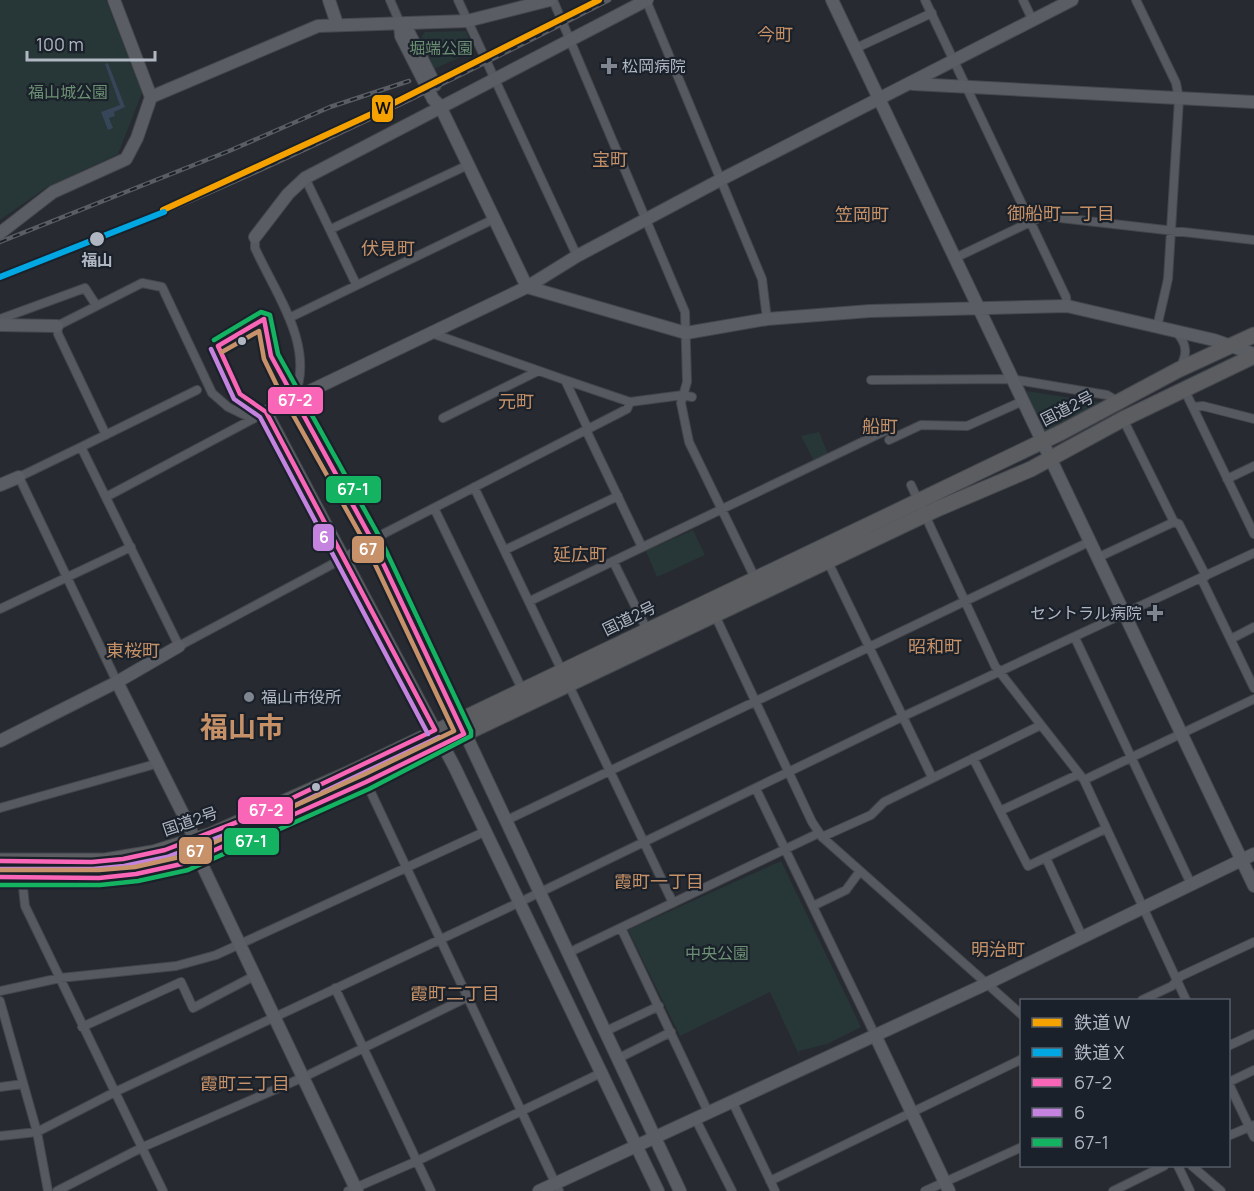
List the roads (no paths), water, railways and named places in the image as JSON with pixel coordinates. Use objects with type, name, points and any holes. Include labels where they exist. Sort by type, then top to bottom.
[{"type":"highway","name":"国道2号","points":[[0,877],[69,879],[136,874],[201,859],[442,744],[461,727],[522,689],[566,676],[647,630],[1041,441],[1178,370],[1254,335]]},
{"type":"highway","name":"国道2号","points":[[0,861],[105,861],[153,853],[195,841],[352,772],[435,730],[461,727],[566,676],[715,615],[1050,459],[1123,419],[1254,355]]},
{"type":"street","points":[[0,233],[52,192],[126,159],[137,138],[151,97],[114,0]]},
{"type":"street","points":[[329,0],[337,24]]},
{"type":"street","points":[[390,0],[400,23],[410,33],[441,96],[440,106],[527,286],[687,333],[767,319],[870,311],[1067,306],[1157,327],[1254,355]]},
{"type":"street","points":[[458,0],[577,256]]},
{"type":"street","points":[[151,97],[318,26],[467,21],[551,0],[685,312],[687,396],[681,403],[689,442],[755,578]]},
{"type":"street","points":[[294,397],[299,386],[299,344],[255,248],[255,237],[288,194],[304,178],[646,0],[762,279],[767,319]]},
{"type":"street","points":[[832,0],[1254,886]]},
{"type":"street","points":[[925,0],[1031,221],[1066,297],[1067,306]]},
{"type":"street","points":[[1023,0],[1033,21]]},
{"type":"street","points":[[106,497],[294,397],[527,286],[577,256],[879,96],[912,84],[1072,0]]},
{"type":"street","points":[[1136,0],[1176,83],[1179,99],[1173,230],[1168,279],[1157,327]]},
{"type":"street","points":[[854,49],[932,13]]},
{"type":"street","points":[[912,84],[1254,102]]},
{"type":"street","points":[[331,230],[468,165]]},
{"type":"street","points":[[304,178],[356,284]]},
{"type":"street","points":[[956,258],[1042,216],[1254,240]]},
{"type":"street","points":[[289,318],[494,219]]},
{"type":"street","points":[[0,325],[57,326],[142,283],[162,287],[212,393],[228,407],[252,419]]},
{"type":"street","points":[[0,320],[85,288],[96,305]]},
{"type":"street","points":[[57,326],[58,334],[106,435]]},
{"type":"street","points":[[1176,332],[1186,351],[1178,370]]},
{"type":"street","points":[[431,333],[630,402],[687,396]]},
{"type":"street","points":[[443,418],[538,371]]},
{"type":"street","points":[[872,380],[1011,379],[1107,395],[1119,402]]},
{"type":"street","points":[[565,380],[642,547]]},
{"type":"street","points":[[1184,389],[1254,534]]},
{"type":"street","points":[[0,485],[197,390]]},
{"type":"street","points":[[294,397],[372,540],[680,1191]]},
{"type":"street","points":[[889,440],[921,425],[968,426],[1023,401]]},
{"type":"street","points":[[1,737],[117,682],[179,646],[344,558],[372,540],[627,408],[630,402]]},
{"type":"street","points":[[1194,407],[1203,406],[1254,419]]},
{"type":"street","points":[[266,412],[435,730],[603,1072],[658,1191]]},
{"type":"street","points":[[1123,419],[1174,522],[1179,524],[1254,688]]},
{"type":"street","points":[[530,601],[885,431]]},
{"type":"street","points":[[81,447],[179,646]]},
{"type":"street","points":[[1227,479],[1254,466]]},
{"type":"street","points":[[19,477],[117,682],[159,763],[354,1190],[603,1072]]},
{"type":"street","points":[[911,485],[995,666],[1081,777],[1186,999]]},
{"type":"street","points":[[474,487],[612,771],[673,903]]},
{"type":"street","points":[[505,550],[618,496]]},
{"type":"street","points":[[434,508],[522,689]]},
{"type":"street","points":[[1099,557],[1174,522]]},
{"type":"street","points":[[505,821],[1091,541]]},
{"type":"street","points":[[0,609],[131,547]]},
{"type":"street","points":[[0,1136],[38,1132],[274,1016],[518,903],[904,716],[1254,553]]},
{"type":"street","points":[[613,561],[647,630]]},
{"type":"street","points":[[828,562],[932,777]]},
{"type":"street","points":[[708,600],[821,835],[1020,1013]]},
{"type":"street","points":[[1231,639],[1254,627]]},
{"type":"street","points":[[1075,638],[1191,884]]},
{"type":"street","points":[[1000,811],[1131,757],[1254,699]]},
{"type":"street","points":[[568,953],[785,850],[871,814],[884,802],[1041,725]]},
{"type":"street","points":[[973,758],[1028,866],[1106,829]]},
{"type":"street","points":[[0,808],[159,763]]},
{"type":"street","points":[[366,782],[466,998],[558,1188]]},
{"type":"street","points":[[756,789],[947,1186]]},
{"type":"street","points":[[0,991],[60,978],[176,966],[241,945],[484,832]]},
{"type":"street","points":[[539,1191],[558,1188],[1254,854]]},
{"type":"street","points":[[1046,858],[1082,936]]},
{"type":"street","points":[[813,906],[846,890],[860,871]]},
{"type":"street","points":[[22,878],[25,906],[163,1191]]},
{"type":"street","points":[[621,928],[709,1114]]},
{"type":"street","points":[[1144,999],[1177,981],[1181,976],[1254,942]]},
{"type":"street","points":[[82,1027],[181,982],[193,1008],[256,975]]},
{"type":"street","points":[[335,988],[431,1191]]},
{"type":"street","points":[[57,1191],[143,1147],[304,1077],[466,998]]},
{"type":"street","points":[[0,1001],[38,1132],[48,1191]]},
{"type":"street","points":[[606,1031],[659,1006]]},
{"type":"street","points":[[619,1058],[671,1032]]},
{"type":"street","points":[[1230,1045],[1254,1034]]},
{"type":"street","points":[[770,1181],[1020,1060]]},
{"type":"street","points":[[1230,1082],[1254,1071]]},
{"type":"street","points":[[0,1087],[23,1084]]},
{"type":"street","points":[[1230,1084],[1252,1125],[1254,1137]]},
{"type":"street","points":[[733,1103],[775,1191]]},
{"type":"street","points":[[696,1120],[732,1191]]},
{"type":"street","points":[[1230,1135],[1252,1125]]},
{"type":"street","points":[[925,1191],[947,1186],[1020,1148]]},
{"type":"street","points":[[1113,1191],[1162,1167]]},
{"type":"street","points":[[1178,1167],[1190,1191]]},
{"type":"street","points":[[1193,1167],[1221,1191]]},
{"type":"water","points":[[108,63],[125,107],[114,112],[115,116],[109,118],[113,128],[108,130],[101,112],[120,105],[105,64]]},
{"type":"railway","points":[[0,279],[156,216],[309,148],[609,0]]},
{"type":"railway","points":[[0,242],[229,151],[330,107],[409,81]]},
{"type":"rail line","name":"W","points":[[163,210],[378,111],[599,0]]},
{"type":"rail line","name":"X","points":[[0,277],[164,212]]},
{"type":"place","name":"松岡病院","points":[[609,66]]},
{"type":"place","name":"福山","points":[[97,239]]},
{"type":"place","name":"セントラル病院","points":[[1155,613]]},
{"type":"place","name":"福山市役所","points":[[249,697]]},
{"type":"district","name":"今町","points":[[775,34]]},
{"type":"district","name":"宝町","points":[[610,159]]},
{"type":"district","name":"御船町一丁目","points":[[1061,213]]},
{"type":"district","name":"笠岡町","points":[[862,214]]},
{"type":"district","name":"伏見町","points":[[388,248]]},
{"type":"district","name":"元町","points":[[516,401]]},
{"type":"district","name":"船町","points":[[880,426]]},
{"type":"district","name":"延広町","points":[[580,554]]},
{"type":"district","name":"昭和町","points":[[935,646]]},
{"type":"district","name":"東桜町","points":[[133,650]]},
{"type":"district","name":"福山市","points":[[242,726]]},
{"type":"district","name":"霞町一丁目","points":[[659,881]]},
{"type":"district","name":"明治町","points":[[998,949]]},
{"type":"district","name":"霞町二丁目","points":[[455,993]]},
{"type":"district","name":"霞町三丁目","points":[[245,1083]]},
{"type":"park label","name":"堀端公園","points":[[441,48]]},
{"type":"park label","name":"福山城公園","points":[[68,92]]},
{"type":"park label","name":"中央公園","points":[[717,953]]}]
